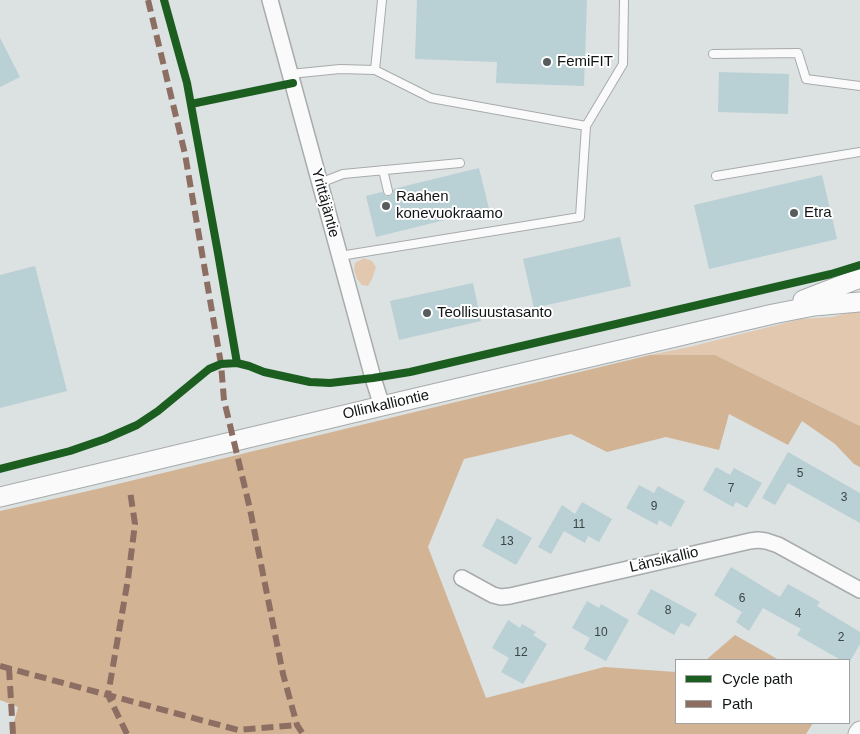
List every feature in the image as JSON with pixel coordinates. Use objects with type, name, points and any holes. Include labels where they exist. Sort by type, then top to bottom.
[{"type":"street","name":"Yrittäjäntie","points":[[270,0],[382,406]]},
{"type":"street","name":"Ollinkalliontie","points":[[773,314],[860,278]]},
{"type":"street","name":"Ollinkalliontie","points":[[0,497],[773,314],[814,306],[860,302]]},
{"type":"street","name":"Länsikallio","points":[[462,578],[493,595],[501,597],[510,596],[750,540],[758,540],[778,545],[860,590]]},
{"type":"lane","points":[[375,70],[382,0]]},
{"type":"lane","points":[[340,256],[580,217],[586,126],[623,64],[626,1]]},
{"type":"lane","points":[[713,54],[798,53],[806,79],[860,86]]},
{"type":"lane","points":[[290,74],[340,69],[375,70],[432,98],[586,126]]},
{"type":"lane","points":[[716,176],[860,152]]},
{"type":"lane","points":[[320,184],[343,174],[460,163]]},
{"type":"lane","points":[[383,170],[388,191]]},
{"type":"shaded area","points":[[364,258],[372,261],[376,267],[368,286],[362,285],[357,279],[354,270],[355,263]]},
{"type":"shaded area","points":[[860,310],[860,426],[715,355],[650,355],[801,319],[832,317]]},
{"type":"shaded area","points":[[650,355],[715,355],[860,426],[860,467],[854,464],[835,444],[802,421],[788,445],[729,414],[719,450],[666,437],[607,452],[571,434],[464,459],[428,547],[486,698],[604,667],[675,672],[675,724],[812,724],[806,734],[11,734],[18,707],[0,700],[0,511]]},
{"type":"shaded area","points":[[735,635],[777,659],[707,659]]},
{"type":"building","points":[[417,0],[587,0],[584,86],[496,83],[497,62],[415,59]]},
{"type":"building","points":[[0,38],[20,77],[0,87]]},
{"type":"building","points":[[719,72],[789,74],[788,114],[718,112]]},
{"type":"building","points":[[479,168],[489,209],[376,237],[366,196],[382,192],[386,196],[390,196],[393,193],[393,189]]},
{"type":"building","points":[[822,175],[837,239],[709,269],[694,205]]},
{"type":"building","points":[[620,237],[631,286],[534,308],[523,259]]},
{"type":"building","points":[[35,266],[67,391],[0,408],[0,275]]},
{"type":"building","points":[[473,283],[481,321],[399,340],[390,301]]},
{"type":"building","points":[[788,452],[860,493],[860,523],[788,483],[775,505],[762,498]]},
{"type":"building","points":[[716,467],[730,475],[734,468],[762,483],[747,508],[736,502],[733,507],[703,490]]},
{"type":"building","points":[[639,485],[654,493],[658,486],[685,501],[671,527],[659,520],[657,525],[626,508]]},
{"type":"building","points":[[582,502],[612,519],[599,542],[588,536],[585,543],[564,531],[551,554],[538,547],[562,505],[575,514]]},
{"type":"building","points":[[497,518],[532,538],[516,565],[482,546]]},
{"type":"building","points":[[731,567],[780,597],[788,584],[820,602],[817,606],[860,632],[860,644],[850,661],[850,659],[839,659],[797,635],[801,629],[763,608],[749,631],[736,622],[742,612],[714,595]]},
{"type":"building","points":[[651,589],[697,614],[689,627],[681,623],[674,635],[637,614]]},
{"type":"building","points":[[587,601],[599,608],[601,604],[629,620],[606,661],[584,649],[590,638],[572,628]]},
{"type":"building","points":[[508,620],[520,628],[522,624],[536,632],[533,635],[547,644],[523,684],[501,672],[509,658],[492,648]]},
{"type":"marked path","points":[[148,0],[185,154],[221,364],[224,400],[250,509],[283,674],[297,725],[303,734]]},
{"type":"marked path","points":[[127,734],[108,695],[128,579],[135,524],[130,491]]},
{"type":"marked path","points":[[0,666],[238,730],[297,725]]},
{"type":"marked path","points":[[9,668],[13,734]]},
{"type":"cycle path","points":[[0,469],[70,451],[137,425],[158,411],[209,369],[221,364],[237,363],[187,83],[164,0]]},
{"type":"cycle path","points":[[191,104],[293,83]]},
{"type":"cycle path","points":[[237,363],[264,372],[310,382],[330,383],[373,378],[410,372],[831,274],[860,265]]},
{"type":"place","name":"FemiFIT","points":[[547,62]]},
{"type":"place","name":"Raahen konevuokraamo","points":[[386,206]]},
{"type":"place","name":"Etra","points":[[794,213]]},
{"type":"place","name":"Teollisuustasanto","points":[[427,313]]}]
